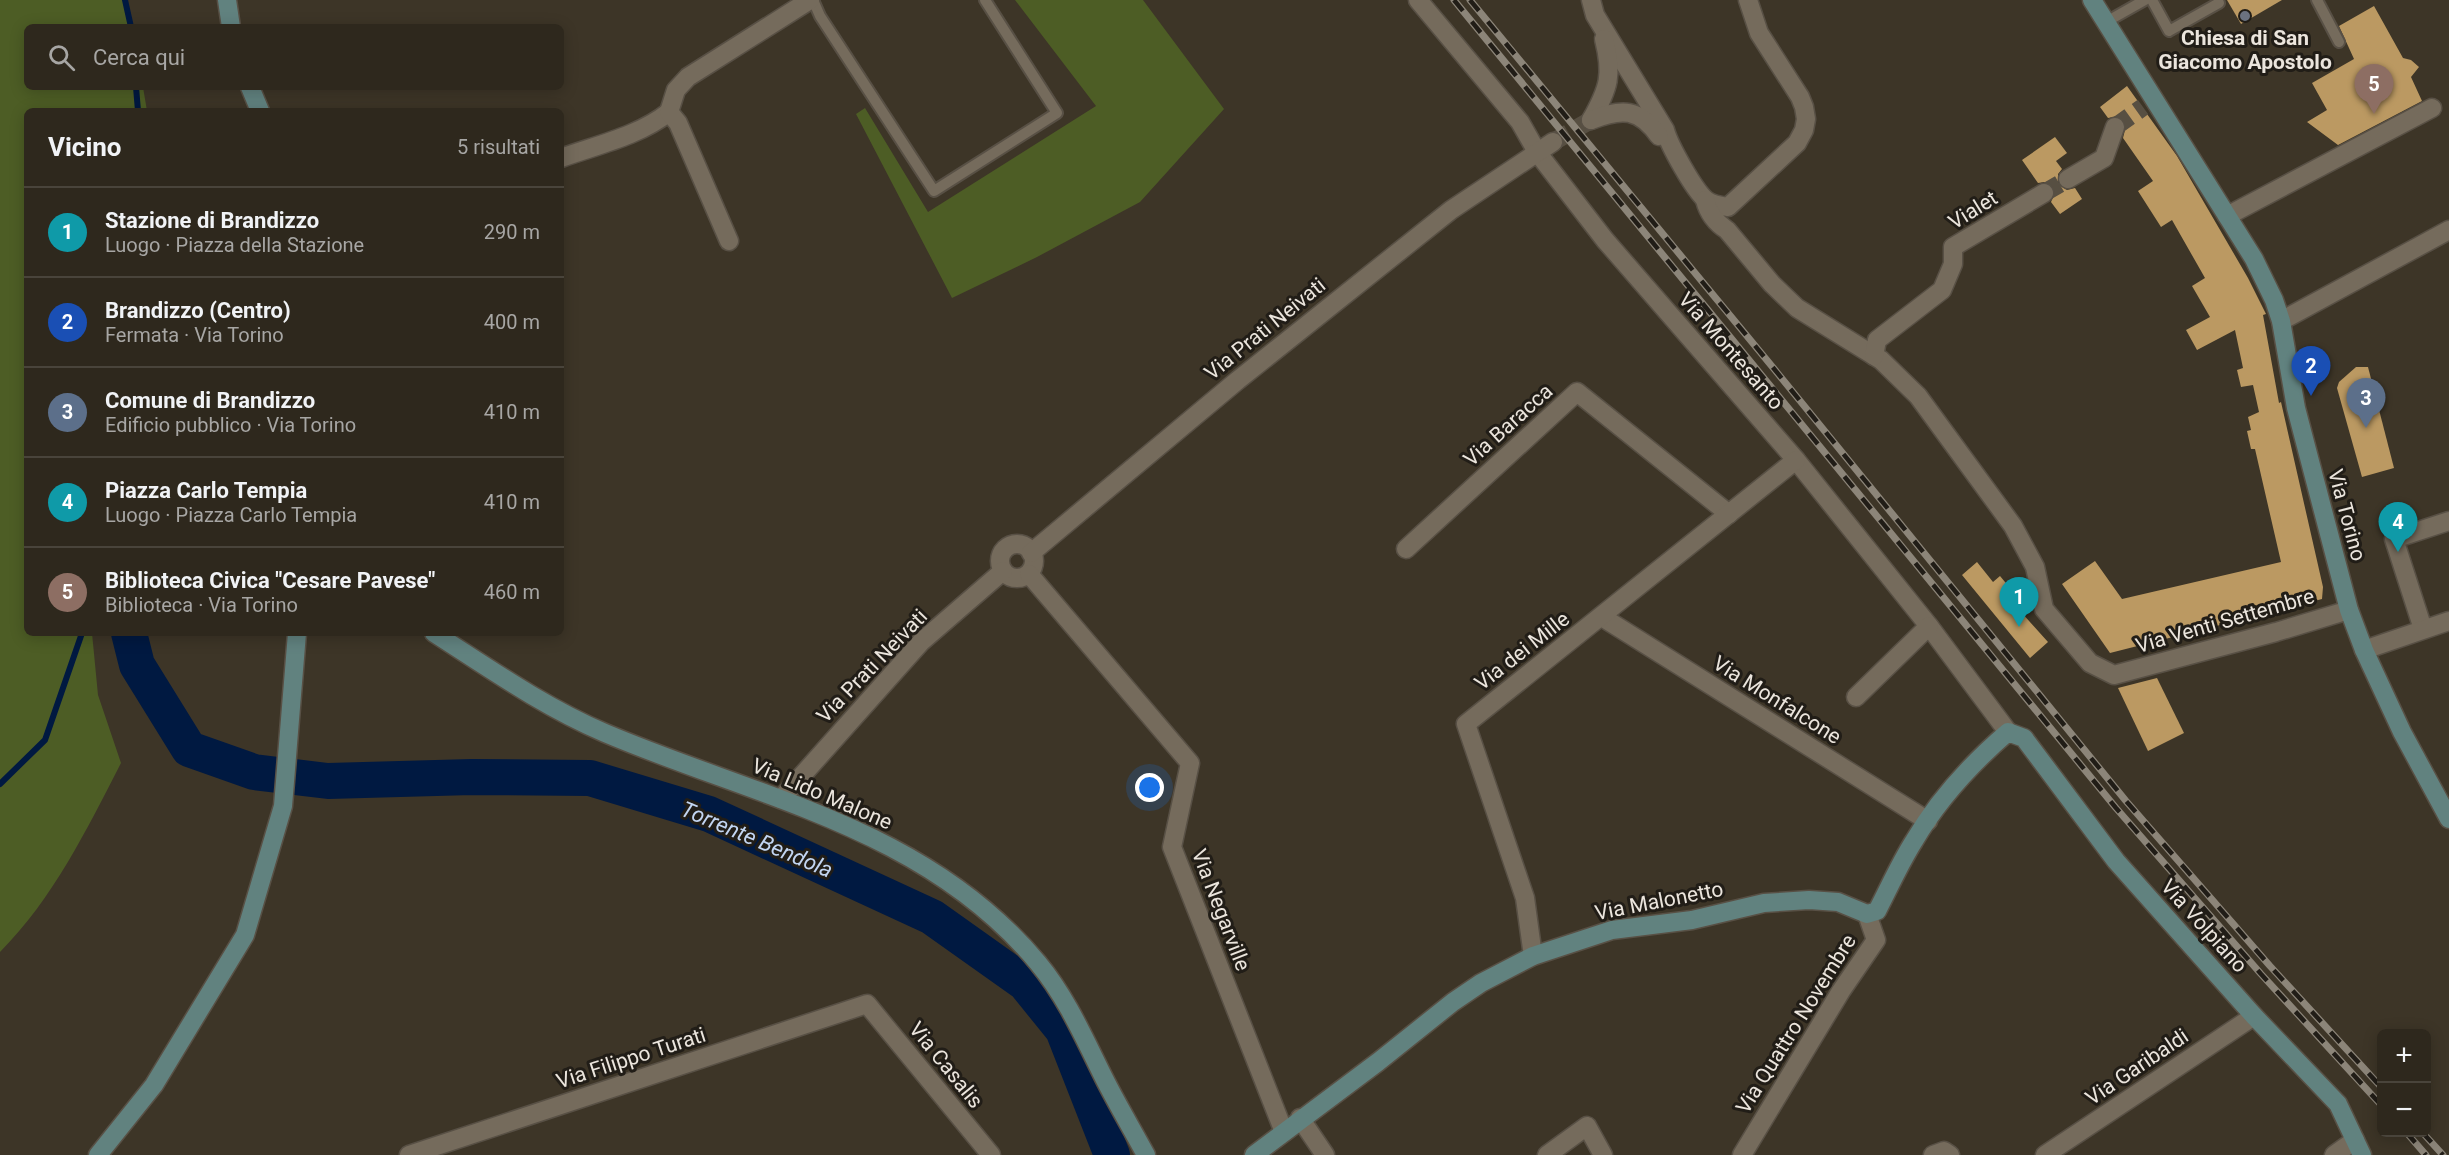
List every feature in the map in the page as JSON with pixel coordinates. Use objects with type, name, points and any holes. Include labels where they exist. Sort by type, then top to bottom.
[{"type":"street","points":[[227,0],[231,24]]},
{"type":"street","points":[[564,157],[657,122],[669,112],[681,82],[812,0]]},
{"type":"street","name":"Via Montesanto","points":[[1418,0],[1521,123],[1537,152],[1605,240],[1796,460],[1929,626],[2008,732]]},
{"type":"street","points":[[1591,0],[1594,15],[1665,130],[1670,146]]},
{"type":"street","points":[[1727,231],[1724,219],[1728,207],[1797,143],[1804,130],[1806,119],[1800,97],[1759,33],[1748,0]]},
{"type":"street","name":"Via Torino","points":[[2092,0],[2106,21],[2148,104],[2227,216],[2254,259],[2274,300],[2281,321],[2296,408],[2349,610],[2364,650],[2402,732],[2449,819]]},
{"type":"street","points":[[1601,26],[1609,57],[1609,83],[1591,120],[1616,111],[1646,120],[1670,146],[1719,225],[1727,231],[1772,284],[1797,308],[1874,356]]},
{"type":"street","points":[[251,90],[259,108]]},
{"type":"street","points":[[2227,216],[2433,108]]},
{"type":"street","points":[[669,112],[678,123],[729,241]]},
{"type":"street","points":[[2068,179],[2104,158],[2115,127]]},
{"type":"street","name":"Via Prati Neivati","points":[[1031,553],[1301,329],[1451,210],[1553,142]]},
{"type":"street","name":"Vialet","points":[[1874,356],[1877,340],[1942,290],[1953,264],[1953,247],[2044,193]]},
{"type":"street","points":[[1705,200],[1728,207]]},
{"type":"street","points":[[2281,321],[2449,230]]},
{"type":"street","name":"Via Venti Settembre","points":[[1874,356],[1918,396],[2013,526],[2035,567],[2044,609],[2090,663],[2114,675],[2349,610]]},
{"type":"street","name":"Via Baracca","points":[[1406,549],[1577,392],[1729,514]]},
{"type":"street","name":"Via dei Mille","points":[[1533,956],[1525,898],[1466,724],[1796,460]]},
{"type":"street","points":[[2423,629],[2394,539],[2449,521]]},
{"type":"street","points":[[1018,544],[1031,553],[1034,564],[1029,574],[1018,578],[1007,575],[1000,566],[1001,556],[1008,547],[1018,544]]},
{"type":"street","name":"Via Prati Neivati","points":[[781,799],[921,642],[1003,571]]},
{"type":"street","name":"Via Negarville","points":[[1029,574],[1190,763],[1172,847],[1284,1132]]},
{"type":"street","name":"Via Monfalcone","points":[[1602,617],[1928,821]]},
{"type":"street","points":[[2364,650],[2449,621]]},
{"type":"street","points":[[1856,697],[1929,626]]},
{"type":"street","points":[[98,1155],[154,1086],[245,935],[283,806],[292,667],[297,636]]},
{"type":"street","name":"Via Lido Malone","points":[[439,636],[540,701],[605,733],[857,829],[944,876],[1002,924],[1038,963],[1069,1005],[1105,1080],[1146,1155]]},
{"type":"street","points":[[1867,914],[1876,911],[1915,839],[1955,784],[1984,752],[2008,732]]},
{"type":"street","name":"Via Volpiano","points":[[2008,732],[2024,738],[2116,861],[2254,1016],[2338,1104],[2359,1148]]},
{"type":"street","name":"Via Malonetto","points":[[1254,1155],[1300,1118],[1378,1062],[1453,1002],[1481,983],[1533,956],[1612,930],[1692,920],[1764,903],[1809,900],[1838,902],[1867,914]]},
{"type":"street","name":"Via Quattro Novembre","points":[[1742,1155],[1841,991],[1876,940],[1867,914]]},
{"type":"street","name":"Via Filippo Turati","points":[[410,1155],[867,1004]]},
{"type":"street","name":"Via Casalis","points":[[867,1004],[991,1155]]},
{"type":"street","name":"Via Garibaldi","points":[[2045,1155],[2254,1016]]},
{"type":"street","points":[[1300,1118],[1325,1155]]},
{"type":"street","points":[[1547,1155],[1587,1126],[1603,1155]]},
{"type":"street","points":[[2334,1155],[2359,1148]]},
{"type":"street","points":[[1933,1155],[1944,1151],[1950,1155]]},
{"type":"lane","points":[[812,0],[820,16],[934,191],[1057,113],[985,0]]},
{"type":"lane","points":[[2106,21],[2145,0]]},
{"type":"lane","points":[[2152,0],[2169,31],[2219,3]]},
{"type":"lane","points":[[2317,0],[2339,42]]},
{"type":"green space","points":[[0,0],[123,0],[130,24],[24,24],[24,90],[144,90],[146,108],[24,108],[24,636],[92,636],[98,695],[121,763],[82,838],[53,886],[0,952]]},
{"type":"green space","points":[[1015,0],[1143,0],[1224,109],[1140,202],[1037,257],[952,298],[856,114],[865,108],[928,212],[1096,106]]},
{"type":"building","name":"Chiesa di San Giacomo Apostolo","points":[[2227,0],[2282,0],[2241,24]]},
{"type":"building","points":[[2374,6],[2403,58],[2411,60],[2419,67],[2411,77],[2422,101],[2338,145],[2307,122],[2327,110],[2312,83],[2354,59],[2339,26]]},
{"type":"building","points":[[2127,86],[2177,156],[2248,278],[2266,314],[2263,315],[2279,403],[2281,402],[2323,587],[2322,599],[2110,653],[2062,584],[2095,561],[2122,599],[2281,562],[2255,449],[2251,449],[2247,431],[2251,430],[2248,417],[2259,412],[2253,385],[2241,387],[2237,370],[2243,368],[2235,330],[2197,350],[2186,330],[2210,317],[2192,286],[2205,278],[2172,220],[2161,227],[2138,191],[2153,181],[2123,138],[2126,126],[2124,120],[2118,116],[2108,118],[2100,107]]},
{"type":"building","points":[[2055,137],[2067,153],[2056,161],[2062,169],[2058,174],[2058,184],[2067,190],[2075,188],[2082,199],[2060,214],[2051,202],[2055,193],[2053,187],[2044,182],[2038,183],[2022,160]]},
{"type":"building","points":[[2356,367],[2368,367],[2394,468],[2362,477],[2337,388],[2339,382]]},
{"type":"building","points":[[1977,562],[1993,582],[2000,576],[2010,588],[2004,593],[2048,642],[2030,658],[1962,575]]},
{"type":"building","points":[[2157,678],[2184,733],[2148,751],[2118,688]]},
{"type":"waterway","points":[[125,0],[130,24]]},
{"type":"waterway","points":[[136,90],[138,108]]},
{"type":"waterway","points":[[0,784],[45,740],[81,636]]},
{"type":"waterway","name":"Torrente Bendola","points":[[130,636],[137,665],[189,749],[254,772],[328,781],[472,777],[590,778],[709,814],[932,917],[1025,983],[1063,1030],[1112,1155]]},
{"type":"tunnel","points":[[2115,127],[2143,107]]},
{"type":"tunnel","points":[[1553,142],[1591,120]]},
{"type":"tunnel","points":[[2044,193],[2068,179]]},
{"type":"railway","points":[[1454,0],[2116,808],[2261,974],[2377,1101]]},
{"type":"railway","points":[[1470,0],[2126,801],[2270,966],[2377,1083]]},
{"type":"railway","points":[[2410,1137],[2426,1155]]},
{"type":"railway","points":[[2427,1137],[2443,1155]]},
{"type":"place","name":"Chiesa di San Giacomo Apostolo","points":[[2245,16]]},
{"type":"place","name":"Biblioteca Civica \"Cesare Pavese\"","points":[[2374,114]]},
{"type":"place","name":"Brandizzo (Centro)","points":[[2311,396]]},
{"type":"place","name":"Comune di Brandizzo","points":[[2366,428]]},
{"type":"place","name":"Piazza Carlo Tempia","points":[[2398,552]]},
{"type":"place","name":"Stazione di Brandizzo","points":[[2019,627]]}]
